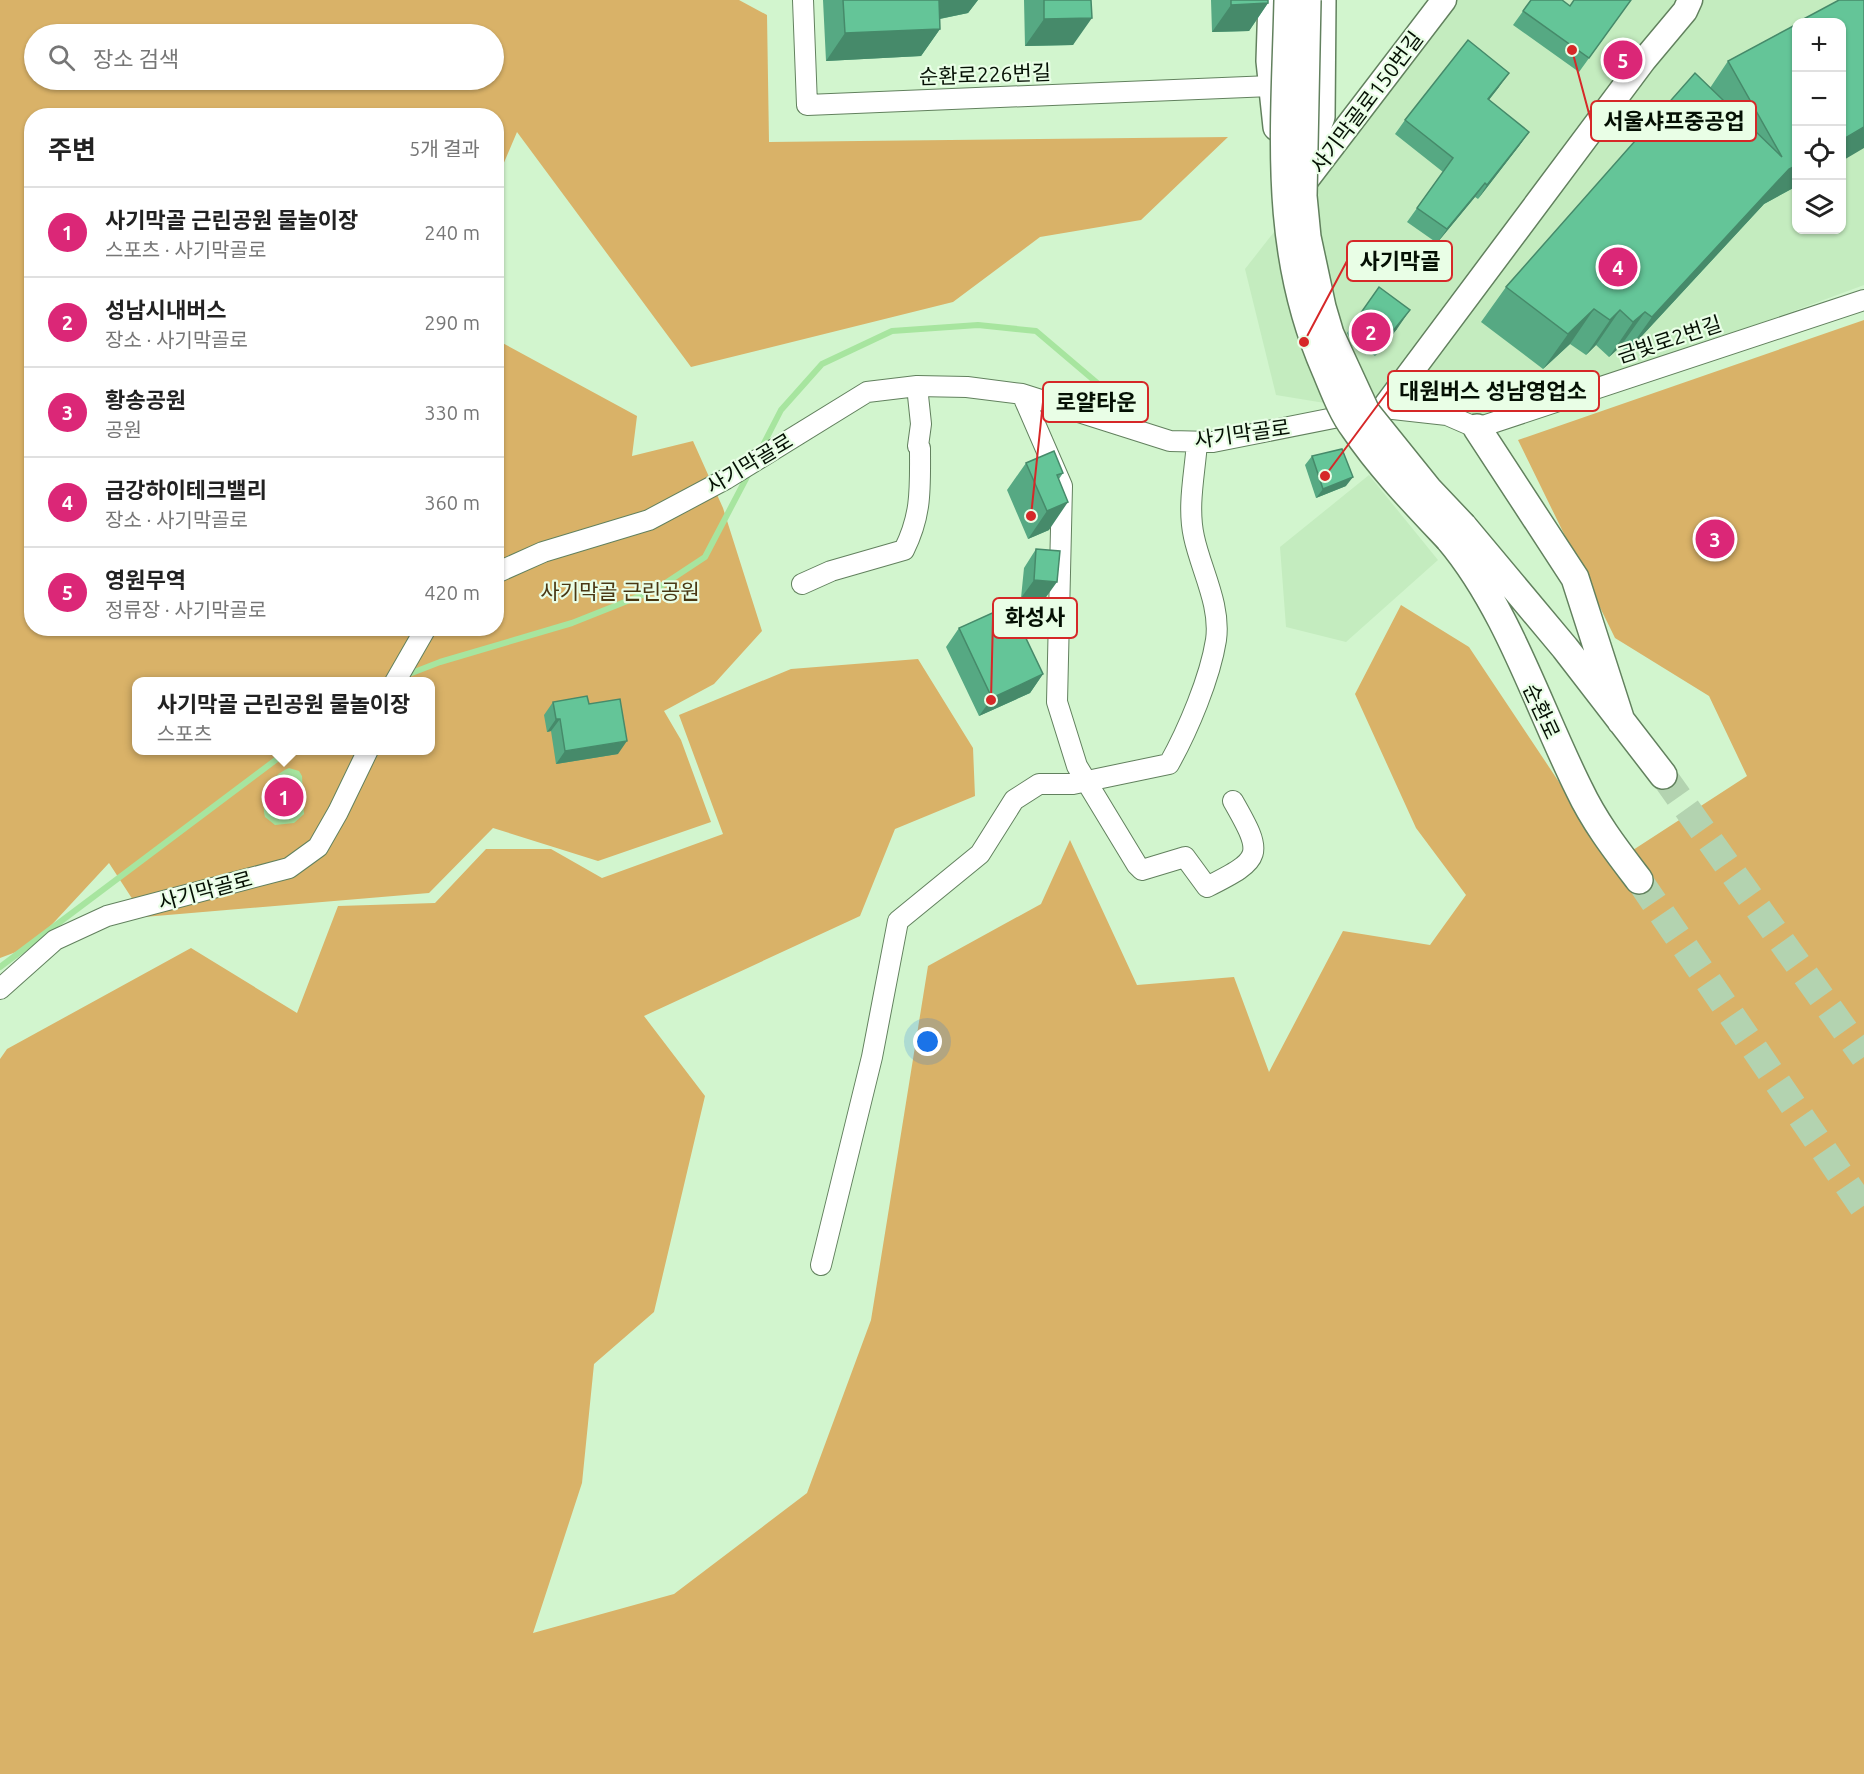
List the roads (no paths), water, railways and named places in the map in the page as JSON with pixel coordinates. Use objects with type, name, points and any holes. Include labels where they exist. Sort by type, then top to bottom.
[{"type":"main road","points":[[1272,0],[1271,86],[1289,204]]},
{"type":"main road","points":[[1288,0],[1284,156],[1286,217],[1295,280],[1307,324],[1353,428],[1399,484],[1514,584],[1663,775]]},
{"type":"main road","points":[[1307,0],[1303,196],[1307,237],[1322,307],[1344,366],[1366,412],[1428,489],[1456,532]]},
{"type":"main road","points":[[1289,204],[1322,117],[1322,0]]},
{"type":"main road","points":[[1478,428],[1575,578],[1621,721]]},
{"type":"main road","name":"순환로","points":[[1456,532],[1465,558],[1490,598],[1594,818],[1639,880]]},
{"type":"street","name":"순환로226번길","points":[[803,0],[807,105],[1271,86]]},
{"type":"street","name":"사기막골로150번길","points":[[1289,204],[1444,0]]},
{"type":"street","points":[[1384,408],[1644,60],[1693,4]]},
{"type":"street","points":[[1289,204],[1303,299],[1333,377],[1352,415]]},
{"type":"street","name":"금빛로2번길","points":[[1478,428],[1864,300]]},
{"type":"street","points":[[802,584],[831,571],[904,550],[916,526],[919,500],[920,448],[918,446],[921,424],[917,386]]},
{"type":"street","name":"사기막골로","points":[[504,569],[543,552],[649,520],[726,479],[867,392],[917,386],[967,387],[1022,394],[1170,441],[1213,442],[1384,408]]},
{"type":"street","points":[[1022,394],[1062,486],[1056,702],[1080,782],[1142,870],[1185,857],[1207,887],[1244,868],[1252,855],[1255,840],[1233,801]]},
{"type":"street","points":[[1384,408],[1447,415],[1478,428]]},
{"type":"street","points":[[821,1265],[872,1057],[898,921],[981,854],[1014,800],[1039,784],[1080,782],[1170,764],[1186,734],[1216,638],[1206,574],[1194,538],[1190,512],[1197,441]]},
{"type":"street","points":[[397,677],[421,636]]},
{"type":"street","name":"사기막골로","points":[[0,989],[55,940],[107,916],[290,868],[318,847],[339,812],[366,755]]},
{"type":"waterway","points":[[760,451],[781,410],[822,364],[892,331],[978,325],[1036,331],[1109,393]]},
{"type":"waterway","points":[[404,676],[440,662],[572,623],[655,590],[705,557],[750,471]]},
{"type":"waterway","points":[[0,967],[282,755]]},
{"type":"tunnel","points":[[1663,775],[1864,1057]]},
{"type":"tunnel","points":[[1639,880],[1864,1209]]},
{"type":"place","name":"서울샤프중공업","points":[[1572,50]]},
{"type":"place","name":"영원무역","points":[[1623,60]]},
{"type":"place","name":"금강하이테크밸리","points":[[1618,267]]},
{"type":"place","name":"성남시내버스","points":[[1371,332]]},
{"type":"place","name":"사기막골","points":[[1304,342]]},
{"type":"place","name":"대원버스 성남영업소","points":[[1325,476]]},
{"type":"place","name":"로얄타운","points":[[1031,516]]},
{"type":"place","name":"황송공원","points":[[1715,539]]},
{"type":"place","name":"화성사","points":[[991,700]]},
{"type":"place","name":"사기막골 근린공원 물놀이장","points":[[284,797]]},
{"type":"park label","name":"사기막골 근린공원","points":[[620,591]]}]
